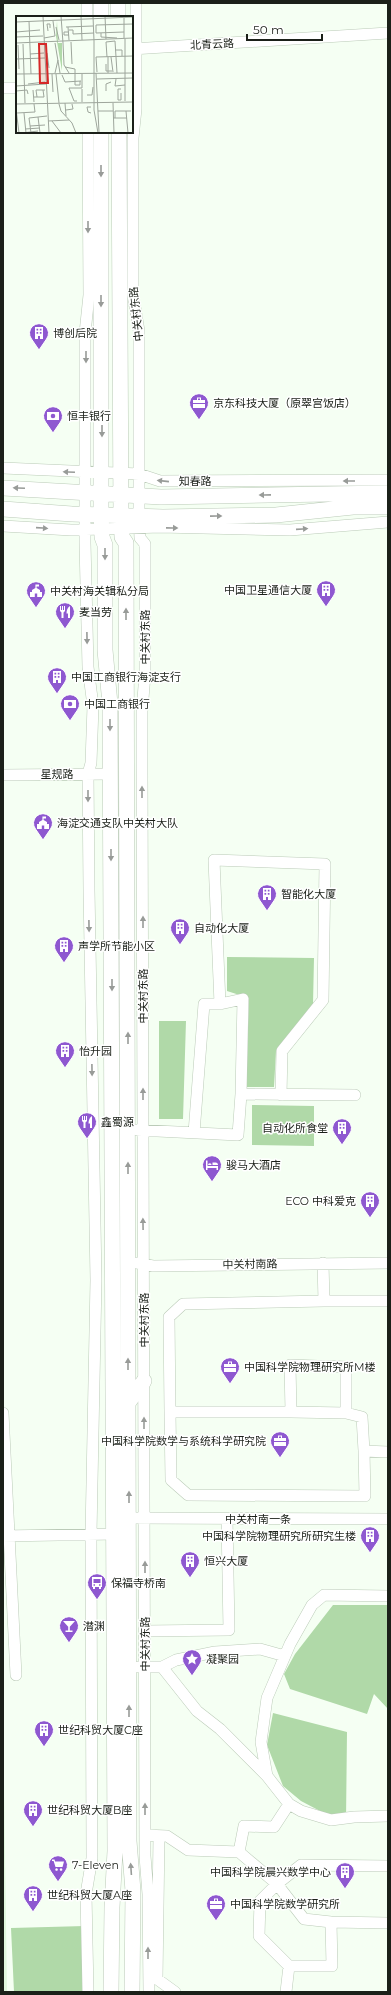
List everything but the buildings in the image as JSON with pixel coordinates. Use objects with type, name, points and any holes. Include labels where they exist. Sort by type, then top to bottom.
[{"type":"main road","points":[[101,3],[101,16]]},
{"type":"main road","points":[[118,3],[118,16]]},
{"type":"main road","points":[[101,133],[101,493],[104,545],[105,650],[110,704],[115,1851],[112,1907],[111,1992]]},
{"type":"main road","name":"中关村东路","points":[[119,133],[121,494],[122,537],[126,543],[136,1130],[128,1263],[129,1841],[133,1892],[132,1992]]},
{"type":"main road","name":"知春路","points":[[3,488],[161,497],[388,493]]},
{"type":"main road","points":[[3,509],[85,514],[102,522],[140,522],[276,515],[353,507],[388,507]]},
{"type":"main road","points":[[128,1403],[144,1381]]},
{"type":"street","points":[[87,3],[87,16]]},
{"type":"street","name":"中关村东路","points":[[136,3],[134,48],[136,109],[133,138],[133,295],[140,331],[139,496],[140,538],[145,544],[145,674],[142,711],[136,1130],[144,1263],[145,1835],[148,1894],[149,1992]]},
{"type":"street","name":"北青云路","points":[[134,48],[388,33]]},
{"type":"street","points":[[3,88],[16,88]]},
{"type":"street","points":[[88,133],[89,295],[85,333],[85,530],[88,667],[93,706],[91,763],[88,774],[88,890],[96,1280],[91,1534],[92,1858],[86,1894],[88,1992]]},
{"type":"street","name":"知春路","points":[[3,468],[140,474],[160,481],[388,480]]},
{"type":"street","points":[[3,526],[85,530],[102,522]]},
{"type":"street","points":[[140,522],[290,530],[388,522]]},
{"type":"street","name":"星规路","points":[[3,775],[110,774]]},
{"type":"street","points":[[220,1004],[214,860],[325,864],[323,1000],[282,1051],[281,1095]]},
{"type":"street","points":[[136,1130],[194,1133],[238,1135],[241,1094],[243,999],[220,1004],[204,1004],[194,1133]]},
{"type":"street","points":[[241,1094],[355,1095]]},
{"type":"street","name":"中关村南路","points":[[113,1263],[144,1263],[154,1266],[388,1263]]},
{"type":"street","points":[[323,1263],[324,1300]]},
{"type":"street","points":[[170,1412],[346,1413],[362,1417],[365,1496],[188,1496],[171,1480],[170,1412],[170,1317],[183,1304],[324,1300],[388,1301]]},
{"type":"street","points":[[291,1412],[290,1366],[346,1367],[346,1413]]},
{"type":"street","points":[[3,1413],[6,1536],[16,1676]]},
{"type":"street","points":[[364,1451],[388,1452]]},
{"type":"street","name":"中关村南一条","points":[[129,1518],[388,1519]]},
{"type":"street","points":[[145,1631],[229,1630],[227,1519]]},
{"type":"street","points":[[6,1536],[114,1534]]},
{"type":"street","points":[[267,1776],[261,1742],[267,1698],[285,1656],[312,1605],[324,1595],[388,1596]]},
{"type":"street","points":[[129,1667],[162,1667],[176,1660],[215,1652],[260,1649],[285,1656]]},
{"type":"street","points":[[162,1667],[197,1711],[220,1729],[267,1776],[289,1804],[300,1812],[331,1820],[354,1817],[388,1816]]},
{"type":"street","points":[[239,1852],[244,1826],[274,1827],[289,1804]]},
{"type":"street","points":[[145,1835],[167,1836],[188,1850],[239,1852],[277,1884],[304,1919],[331,1922],[388,1923]]},
{"type":"street","points":[[159,1836],[157,1979],[175,1992]]},
{"type":"street","points":[[331,1922],[332,1966],[289,1966],[259,1936],[260,1901],[277,1884],[301,1865],[388,1866]]},
{"type":"street","points":[[286,1992],[289,1966]]},
{"type":"shaded area","points":[[4,1783],[7,1992],[3,1992]]},
{"type":"green space","points":[[227,957],[314,958],[313,1004],[276,1051],[274,1087],[246,1087],[249,998],[227,991]]},
{"type":"green space","points":[[159,1021],[186,1021],[183,1119],[159,1119]]},
{"type":"green space","points":[[252,1105],[314,1106],[314,1146],[252,1145]]},
{"type":"green space","points":[[333,1605],[388,1605],[388,1709],[374,1694],[367,1714],[290,1689],[284,1674],[295,1654]]},
{"type":"green space","points":[[273,1713],[347,1732],[346,1821],[341,1822],[301,1801],[283,1786],[267,1745]]},
{"type":"green space","points":[[85,1926],[85,1992],[14,1992],[11,1928]]},
{"type":"place","name":"博创后院","points":[[39,350]]},
{"type":"place","name":"京东科技大厦（原翠宫饭店）","points":[[199,420]]},
{"type":"place","name":"恒丰银行","points":[[53,433]]},
{"type":"place","name":"中国卫星通信大厦","points":[[326,607]]},
{"type":"place","name":"中关村海关辑私分局","points":[[36,608]]},
{"type":"place","name":"麦当劳","points":[[65,629]]},
{"type":"place","name":"中国工商银行海淀支行","points":[[57,694]]},
{"type":"place","name":"中国工商银行","points":[[70,721]]},
{"type":"place","name":"海淀交通支队中关村大队","points":[[43,840]]},
{"type":"place","name":"智能化大厦","points":[[267,911]]},
{"type":"place","name":"自动化大厦","points":[[180,945]]},
{"type":"place","name":"声学所节能小区","points":[[64,963]]},
{"type":"place","name":"怡升园","points":[[65,1068]]},
{"type":"place","name":"鑫蜀源","points":[[87,1139]]},
{"type":"place","name":"自动化所食堂","points":[[342,1145]]},
{"type":"place","name":"骏马大酒店","points":[[212,1182]]},
{"type":"place","name":"ECO 中科爱克","points":[[370,1218]]},
{"type":"place","name":"中国科学院物理研究所M楼","points":[[230,1384]]},
{"type":"place","name":"中国科学院数学与系统科学研究院","points":[[280,1458]]},
{"type":"place","name":"中国科学院物理研究所研究生楼","points":[[370,1553]]},
{"type":"place","name":"恒兴大厦","points":[[190,1578]]},
{"type":"place","name":"保福寺桥南","points":[[97,1600]]},
{"type":"place","name":"潜渊","points":[[69,1643]]},
{"type":"place","name":"凝聚园","points":[[192,1676]]},
{"type":"place","name":"世纪科贸大厦C座","points":[[44,1747]]},
{"type":"place","name":"世纪科贸大厦B座","points":[[33,1827]]},
{"type":"place","name":"7-Eleven","points":[[58,1882]]},
{"type":"place","name":"中国科学院晨兴数学中心","points":[[345,1889]]},
{"type":"place","name":"世纪科贸大厦A座","points":[[33,1912]]},
{"type":"place","name":"中国科学院数学研究所","points":[[216,1921]]}]
